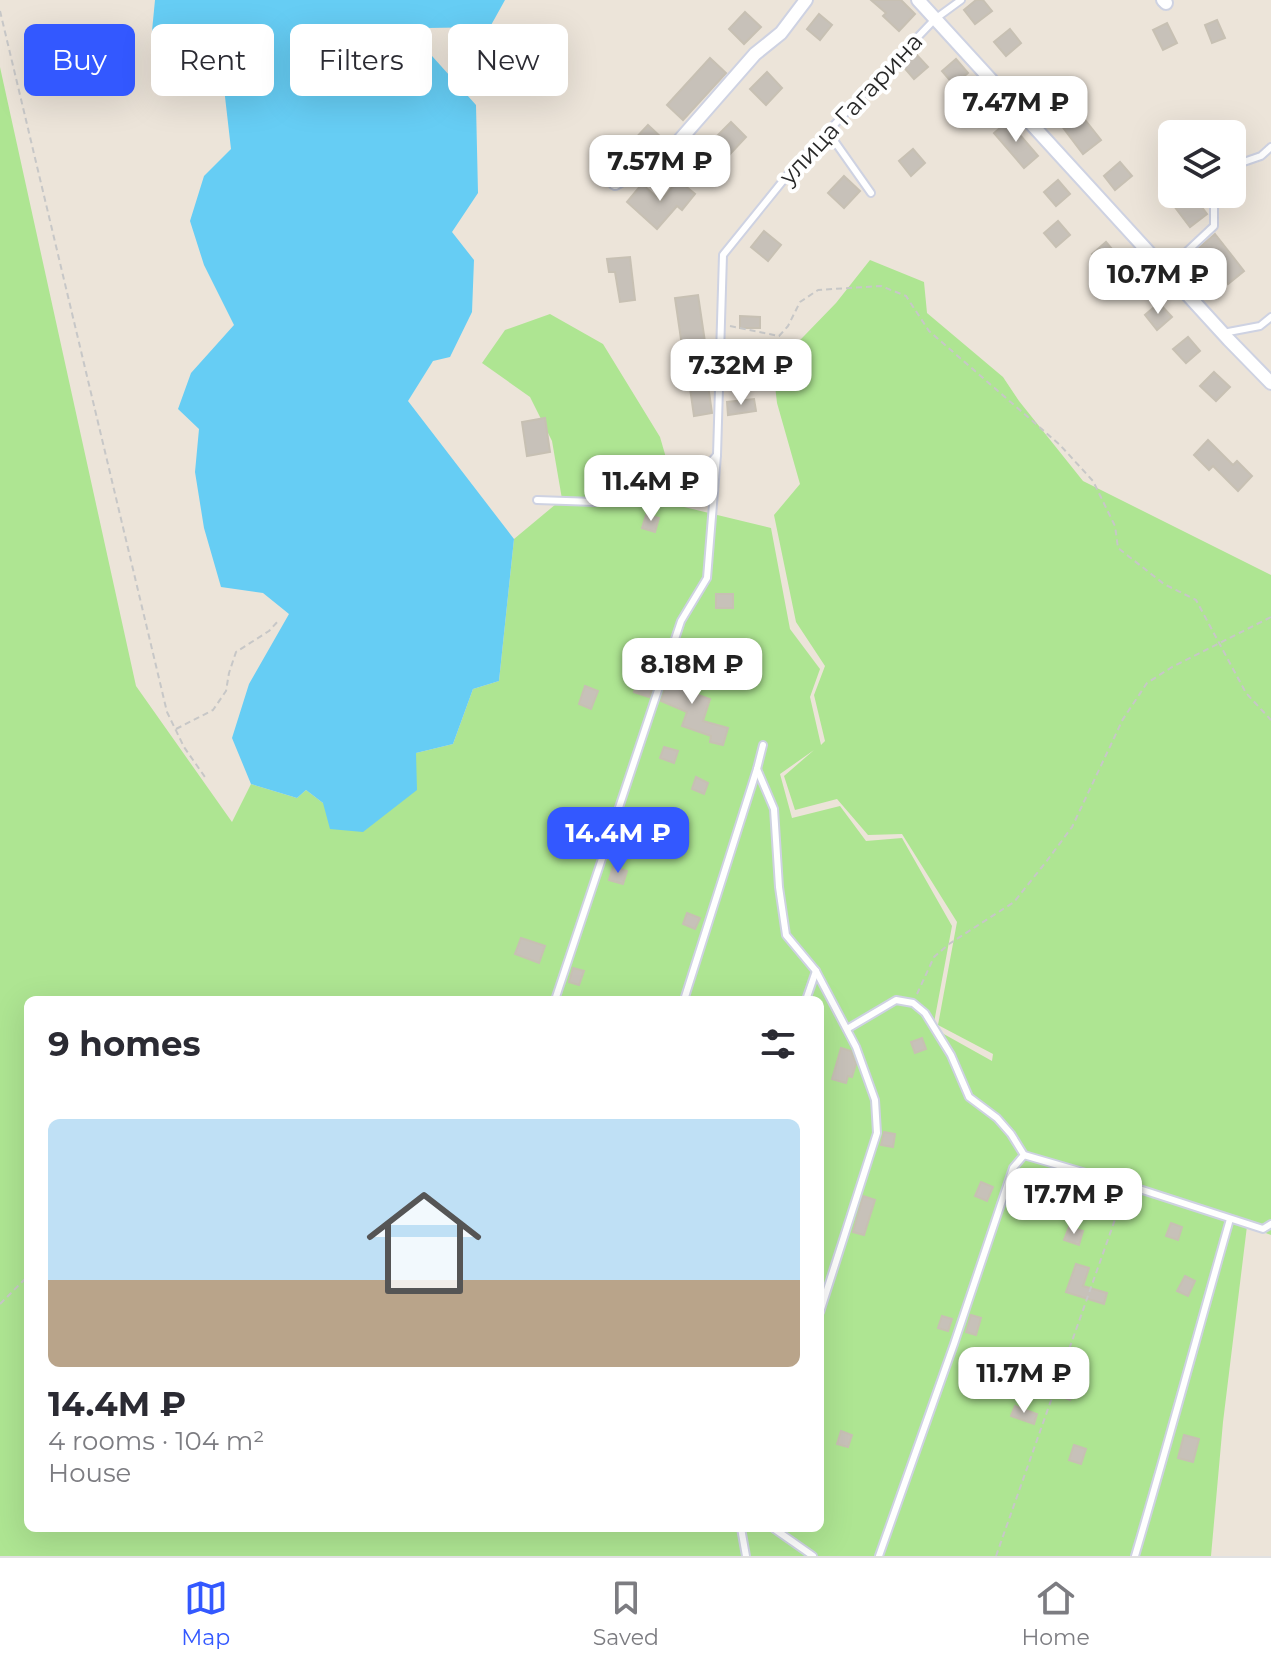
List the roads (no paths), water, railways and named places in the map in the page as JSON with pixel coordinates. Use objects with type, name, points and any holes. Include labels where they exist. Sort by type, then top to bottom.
[{"type":"street","points":[[615,183],[671,150],[755,54],[781,33],[806,0]]},
{"type":"street","points":[[918,0],[1271,383]]},
{"type":"lane","name":"улица Гагарина","points":[[556,996],[681,621],[707,578],[717,455],[723,255],[794,167],[935,19],[961,0]]},
{"type":"lane","points":[[828,132],[871,193]]},
{"type":"lane","points":[[1246,162],[1261,156],[1271,147]]},
{"type":"lane","points":[[1167,270],[1214,226],[1214,208]]},
{"type":"lane","points":[[1222,333],[1260,326],[1271,317]]},
{"type":"lane","points":[[537,500],[595,502],[685,483],[703,471],[717,455]]},
{"type":"lane","points":[[685,996],[763,745]]},
{"type":"lane","points":[[757,769],[774,809],[779,887],[786,935],[816,971],[856,1047],[875,1100],[877,1133],[824,1299]]},
{"type":"lane","points":[[807,996],[816,971]]},
{"type":"lane","points":[[847,1029],[896,1000],[913,1003],[925,1013],[951,1055],[969,1097],[997,1118],[1024,1155],[1263,1229],[1271,1224]]},
{"type":"lane","points":[[879,1556],[1013,1168],[1024,1155]]},
{"type":"lane","points":[[1135,1556],[1230,1219]]},
{"type":"lane","points":[[742,1532],[746,1556]]},
{"type":"lane","points":[[779,1532],[813,1556]]},
{"type":"water","points":[[155,0],[505,0],[492,24],[448,24],[448,28],[432,28],[432,24],[290,24],[290,96],[432,96],[432,56],[448,74],[448,96],[468,96],[476,105],[478,193],[452,232],[474,260],[472,312],[450,357],[433,361],[408,401],[514,539],[499,681],[473,689],[453,744],[416,753],[417,790],[363,832],[330,829],[323,803],[306,790],[297,798],[251,784],[232,738],[249,684],[289,614],[263,593],[221,587],[204,528],[195,472],[199,429],[178,409],[191,373],[234,325],[204,265],[190,221],[204,176],[231,149],[225,96],[274,96],[274,24],[153,24]]}]
